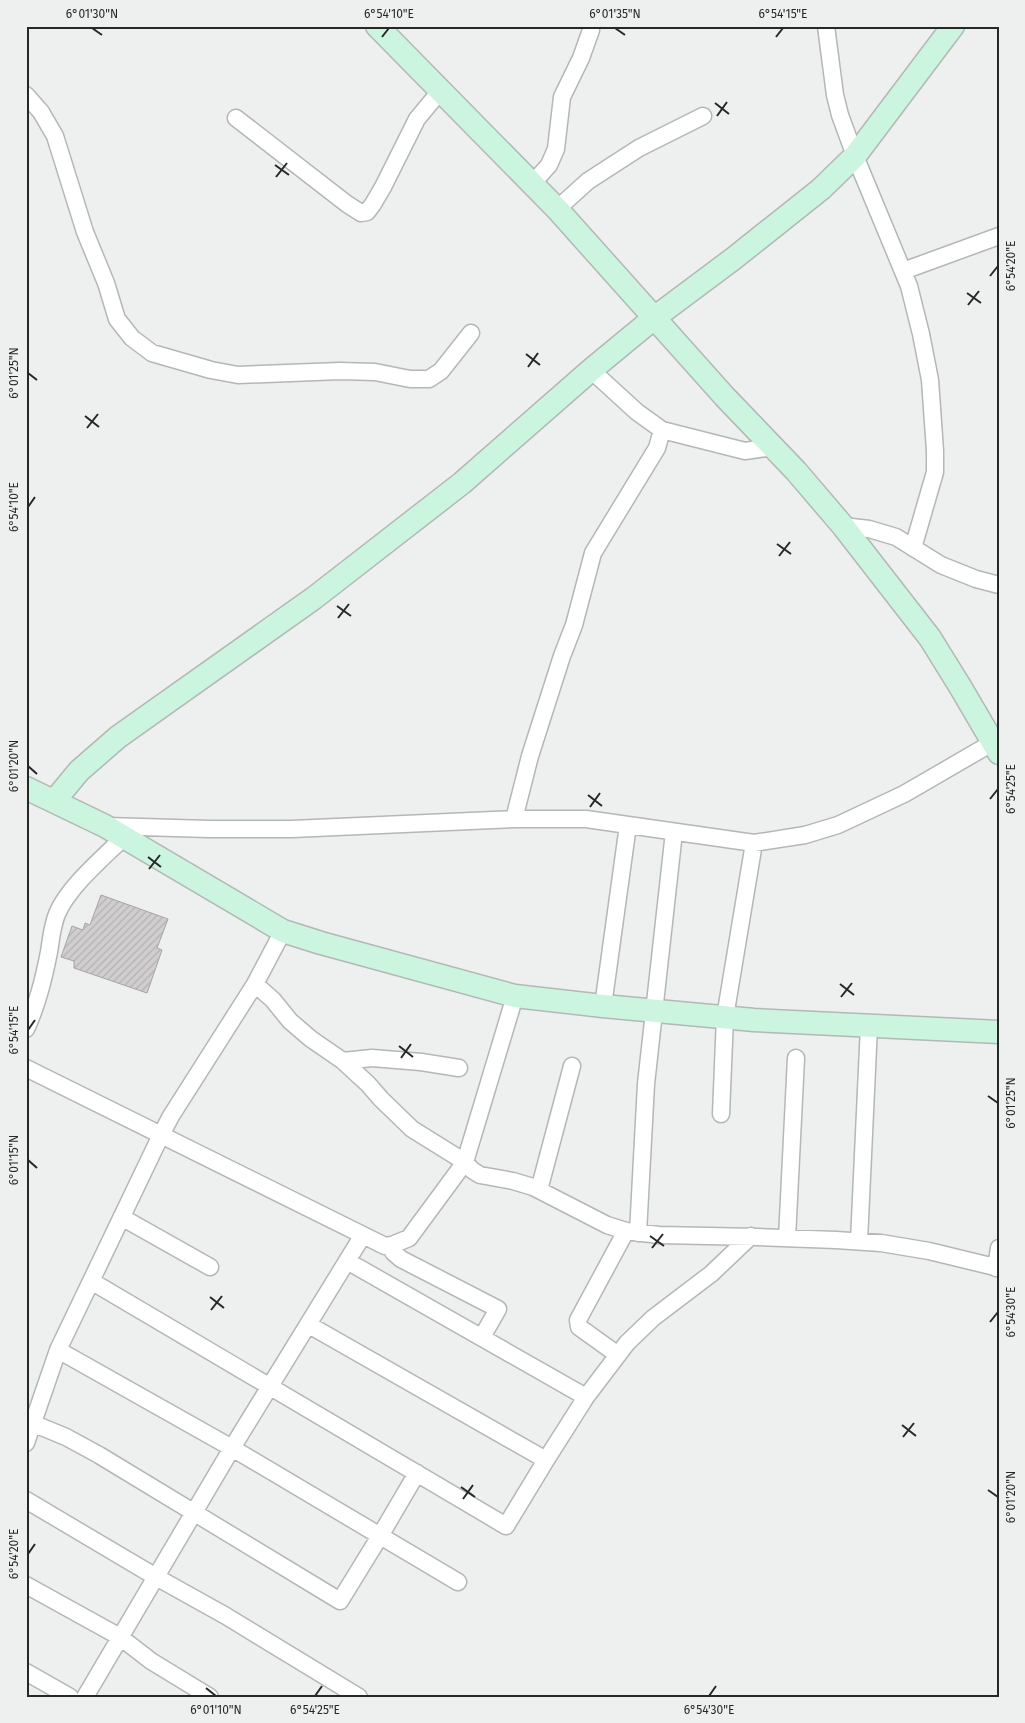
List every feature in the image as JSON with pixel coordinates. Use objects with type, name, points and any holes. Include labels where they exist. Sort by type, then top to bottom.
[{"type":"street","points":[[105,826],[292,829],[514,819],[586,819],[754,843],[805,835],[838,825],[995,748],[930,638],[843,526],[557,209],[377,26]]},
{"type":"street","points":[[826,26],[835,95],[840,115],[909,286],[930,380],[935,472],[913,548]]},
{"type":"street","points":[[55,800],[80,772],[118,738],[322,592],[462,483],[591,370],[654,318],[820,190],[855,156],[953,26]]},
{"type":"street","points":[[532,184],[549,165],[556,149],[562,97],[581,58],[591,30]]},
{"type":"street","points":[[236,118],[361,213],[367,212],[373,204],[417,119],[441,90]]},
{"type":"street","points":[[26,94],[41,112],[54,136],[85,232],[106,283],[117,319],[132,338],[152,353],[211,370],[238,375],[340,371],[375,372],[410,379],[429,379],[440,371],[471,333]]},
{"type":"street","points":[[557,209],[588,181],[639,148],[703,116]]},
{"type":"street","points":[[903,271],[999,236]]},
{"type":"street","points":[[591,370],[637,412],[662,430],[745,451],[773,447]]},
{"type":"street","points":[[514,819],[530,756],[562,656],[574,625],[593,553],[657,448],[662,430]]},
{"type":"street","points":[[843,526],[869,529],[896,537],[941,565],[976,580],[999,585]]},
{"type":"street","points":[[27,789],[55,800],[105,826],[283,931],[515,996],[724,1017],[999,1032]]},
{"type":"street","points":[[603,1006],[628,825]]},
{"type":"street","points":[[618,1354],[579,1327],[578,1320],[632,1232],[646,1084],[674,832]]},
{"type":"street","points":[[26,1029],[38,999],[45,974],[56,915],[63,902],[75,887],[124,837]]},
{"type":"street","points":[[721,1114],[724,1017],[754,843]]},
{"type":"street","points":[[26,1443],[58,1350],[171,1116],[255,984],[283,931]]},
{"type":"street","points":[[255,984],[311,1040],[343,1062],[368,1084],[412,1129],[466,1162],[472,1170],[480,1175],[513,1181],[538,1190],[607,1224],[632,1232],[659,1235],[751,1236],[859,1241],[929,1251],[997,1268],[999,1248]]},
{"type":"street","points":[[26,1068],[386,1246],[409,1238],[466,1162],[515,996]]},
{"type":"street","points":[[859,1241],[869,1026]]},
{"type":"street","points":[[343,1062],[372,1058],[420,1062],[459,1068]]},
{"type":"street","points":[[788,1238],[796,1058]]},
{"type":"street","points":[[538,1190],[572,1066]]},
{"type":"street","points":[[123,1218],[210,1267]]},
{"type":"street","points":[[85,1697],[232,1448],[363,1235]]},
{"type":"street","points":[[91,1281],[506,1526],[586,1397],[627,1343],[653,1318],[711,1274],[751,1236]]},
{"type":"street","points":[[392,1245],[393,1252],[401,1259],[498,1308],[482,1337]]},
{"type":"street","points":[[347,1261],[586,1397]]},
{"type":"street","points":[[309,1324],[546,1460]]},
{"type":"street","points":[[58,1350],[232,1448],[458,1582]]},
{"type":"street","points":[[32,1423],[66,1437],[340,1601],[417,1473]]},
{"type":"street","points":[[26,1500],[226,1616],[360,1697]]},
{"type":"street","points":[[26,1585],[120,1637],[151,1661],[210,1697]]},
{"type":"street","points":[[26,1672],[70,1697]]},
{"type":"building","points":[[101,895],[168,919],[157,948],[162,950],[147,993],[74,968],[74,961],[61,957],[72,926],[83,930],[85,923],[90,925]]}]
